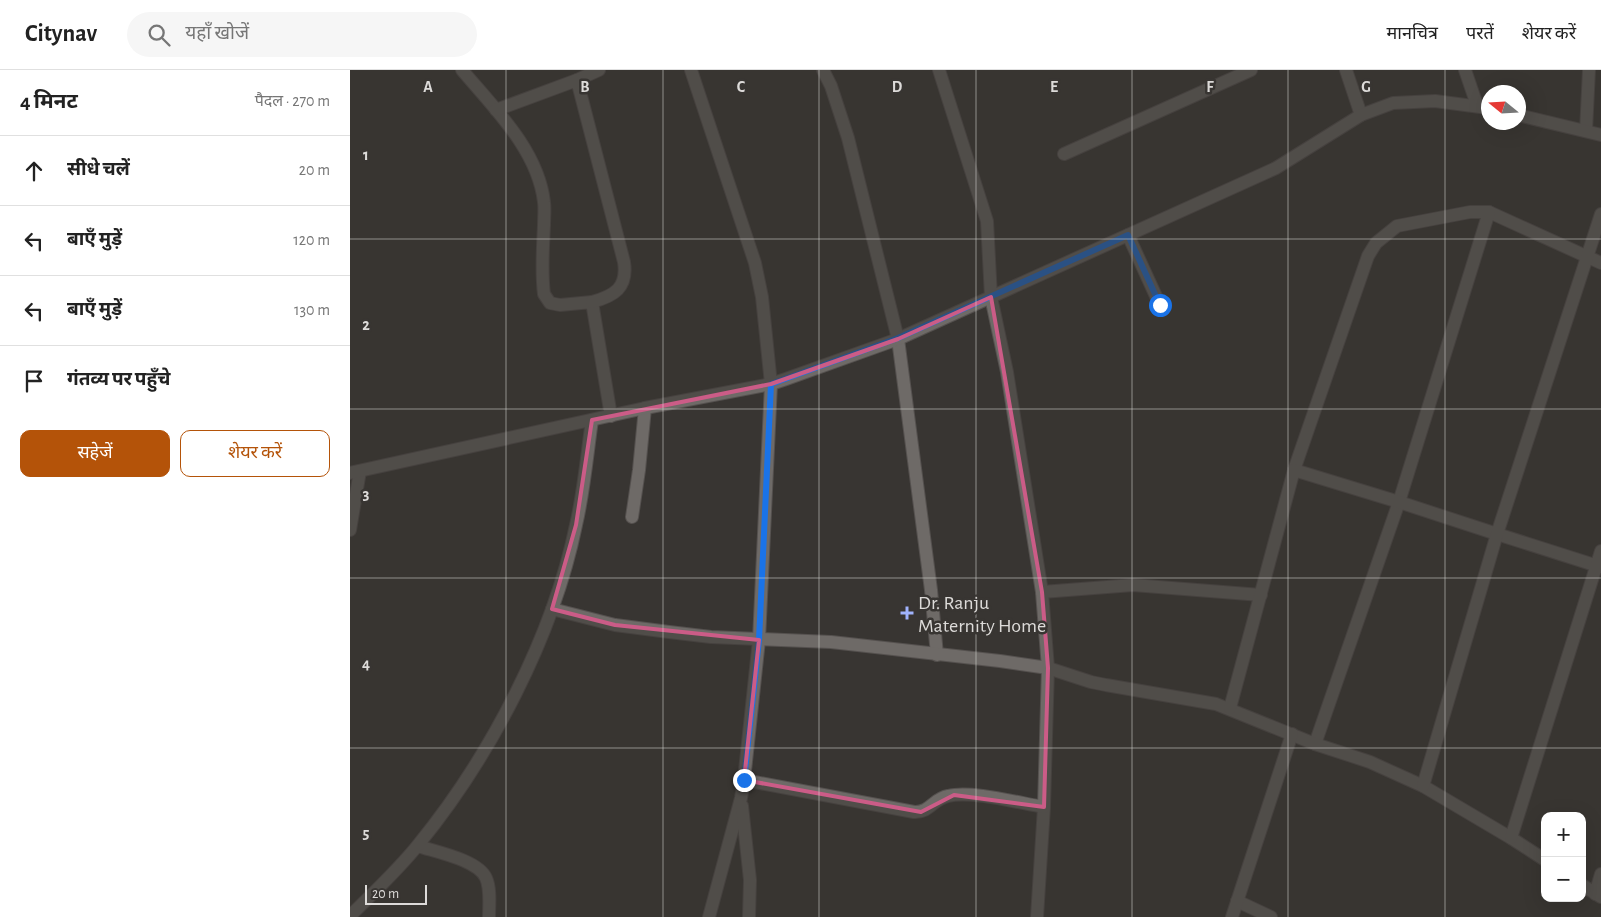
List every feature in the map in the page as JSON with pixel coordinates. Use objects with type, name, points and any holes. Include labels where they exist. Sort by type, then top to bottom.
[{"type":"street","points":[[462,70],[496,110],[531,161],[540,183],[544,203],[544,294],[550,303],[560,305],[592,302],[609,297],[618,290],[626,273],[577,80]]},
{"type":"street","points":[[496,110],[599,70]]},
{"type":"street","points":[[690,70],[754,263],[762,297],[771,384],[759,640],[744,780],[741,798],[709,917]]},
{"type":"street","points":[[823,70],[831,86],[848,138],[898,338],[937,654]]},
{"type":"street","points":[[939,70],[987,221],[991,297],[1008,382],[1042,592],[1048,668],[1044,807],[1037,917]]},
{"type":"street","points":[[1064,154],[1251,70]]},
{"type":"street","points":[[1346,70],[1361,115]]},
{"type":"street","points":[[1465,70],[1481,102]]},
{"type":"street","points":[[1586,131],[1589,70]]},
{"type":"street","points":[[350,530],[355,472],[644,408],[771,384],[898,338],[1276,168],[1361,115],[1394,103],[1435,101],[1481,106]]},
{"type":"street","points":[[1526,117],[1601,135]]},
{"type":"street","points":[[1230,708],[1294,470],[1368,256],[1376,243],[1398,226],[1470,212],[1489,212],[1601,263]]},
{"type":"street","points":[[1315,744],[1399,502],[1489,212]]},
{"type":"street","points":[[1423,786],[1497,534],[1601,214]]},
{"type":"street","points":[[1128,235],[1160,305]]},
{"type":"street","points":[[592,302],[611,416]]},
{"type":"street","points":[[632,517],[639,470],[644,408]]},
{"type":"street","points":[[350,916],[418,846],[464,783],[507,709],[552,609],[565,569],[576,525],[592,420]]},
{"type":"street","points":[[1294,470],[1599,566]]},
{"type":"street","points":[[1511,838],[1599,566],[1601,551]]},
{"type":"street","points":[[1042,592],[1133,585],[1261,596]]},
{"type":"street","points":[[552,609],[615,625],[711,637],[832,642],[1000,661],[1048,668],[1091,682],[1202,700],[1230,708],[1315,744],[1370,762],[1423,786],[1541,857]]},
{"type":"street","points":[[1232,917],[1292,734]]},
{"type":"street","points":[[744,780],[914,812],[928,809],[940,799],[968,794],[1044,807]]},
{"type":"street","points":[[741,798],[750,880],[749,917]]},
{"type":"street","points":[[418,846],[472,864],[483,872],[487,880],[489,917]]},
{"type":"street","points":[[1586,888],[1598,895],[1601,874]]},
{"type":"street","points":[[1237,901],[1271,917]]},
{"type":"highlighted area","points":[[991,297],[1042,592],[1048,668],[1044,807],[954,795],[921,812],[744,780],[759,640],[615,625],[552,609],[576,525],[592,420],[771,384],[898,339]]},
{"type":"place","name":"Dr. Ranju Maternity Home","points":[[907,613]]},
{"type":"route","points":[[744,780],[759,640],[771,384],[898,338],[1128,235],[1160,305]]}]
